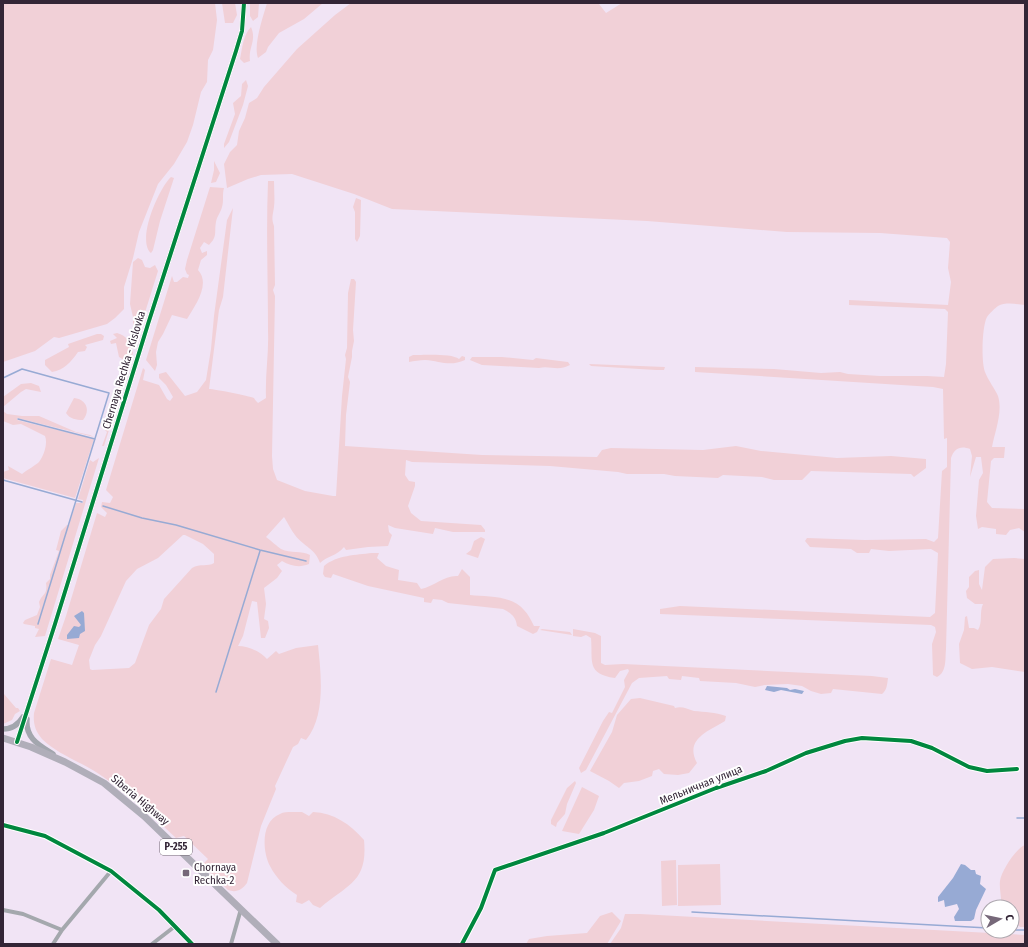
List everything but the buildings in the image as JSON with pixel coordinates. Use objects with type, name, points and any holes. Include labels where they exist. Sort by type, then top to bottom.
[{"type":"highway","name":"Siberia Highway","points":[[3,738],[17,742],[65,762],[104,783],[120,795],[144,816],[277,944]]},
{"type":"street","name":"Chernaya Rechka - Kislovka","points":[[17,742],[148,324],[236,51],[242,31],[244,3]]},
{"type":"street","points":[[3,729],[10,729],[17,725],[28,708]]},
{"type":"street","points":[[28,708],[27,726],[32,739],[65,762]]},
{"type":"street","name":"Мельничная улица","points":[[462,944],[481,908],[495,870],[604,833],[823,747],[862,738],[911,741],[932,748],[969,767],[987,771],[1017,769]]},
{"type":"street","points":[[3,825],[45,836],[111,871],[159,910],[192,944]]},
{"type":"street","points":[[53,944],[62,930],[111,871]]},
{"type":"street","points":[[231,944],[240,909]]},
{"type":"street","points":[[3,910],[23,914],[62,930]]},
{"type":"street","points":[[152,944],[174,927]]},
{"type":"shaded area","points":[[3,3],[215,3],[217,20],[213,50],[208,60],[207,82],[201,92],[187,142],[174,164],[158,184],[139,232],[124,287],[124,309],[107,324],[59,338],[54,337],[35,351],[3,362]]},
{"type":"shaded area","points":[[222,3],[235,3],[237,15],[233,23],[225,23]]},
{"type":"shaded area","points":[[250,3],[259,3],[258,17],[253,21],[250,16]]},
{"type":"shaded area","points":[[267,3],[323,3],[304,19],[279,33],[266,52],[258,58],[258,39]]},
{"type":"shaded area","points":[[351,3],[600,3],[599,4],[606,13],[622,3],[1025,3],[1025,305],[1004,304],[997,307],[989,314],[984,328],[983,353],[985,372],[998,396],[1000,408],[992,447],[1005,447],[1004,458],[994,458],[991,461],[987,502],[992,508],[1025,509],[1025,532],[1019,528],[1010,530],[1006,535],[996,534],[996,529],[982,527],[978,529],[976,516],[979,480],[983,473],[981,457],[976,457],[970,477],[972,456],[970,449],[963,447],[956,450],[951,458],[946,649],[944,669],[940,675],[937,677],[933,675],[932,644],[936,632],[935,627],[931,625],[660,614],[660,609],[680,606],[930,617],[935,613],[938,553],[931,549],[889,551],[871,549],[869,553],[857,553],[851,549],[810,547],[805,541],[807,538],[865,540],[926,539],[934,542],[938,538],[942,471],[947,467],[947,438],[944,439],[943,389],[933,387],[695,372],[695,367],[774,369],[821,373],[840,372],[880,376],[944,377],[948,312],[945,309],[849,305],[849,300],[948,305],[951,282],[948,268],[950,242],[947,238],[880,233],[787,232],[647,221],[392,209],[354,194],[292,174],[261,175],[227,188],[224,164],[230,152],[237,145],[239,131],[245,118],[249,103],[257,98],[264,87],[297,49],[335,15]]},
{"type":"shaded area","points":[[251,27],[253,32],[253,40],[250,52],[250,61],[244,63],[240,59],[242,47],[246,34]]},
{"type":"shaded area","points":[[246,80],[248,86],[243,105],[229,142],[224,148],[224,144],[235,114],[233,103],[241,96],[242,84]]},
{"type":"shaded area","points":[[214,161],[220,173],[216,182],[211,183],[214,170]]},
{"type":"shaded area","points":[[171,177],[174,178],[151,253],[147,246],[146,237],[151,214],[155,202]]},
{"type":"shaded area","points":[[268,181],[274,181],[272,219],[274,226],[275,285],[273,290],[275,296],[272,456],[273,469],[277,480],[305,491],[336,496],[342,396],[346,359],[345,355],[347,348],[348,293],[351,279],[354,279],[356,282],[353,330],[354,341],[348,377],[350,382],[346,415],[345,446],[482,455],[597,457],[602,450],[611,448],[703,450],[736,446],[761,451],[837,458],[891,456],[926,459],[926,468],[914,477],[911,474],[811,471],[802,480],[774,480],[762,477],[723,475],[718,478],[664,474],[627,474],[550,466],[412,462],[406,460],[405,475],[409,481],[415,482],[408,506],[411,513],[421,521],[481,525],[485,532],[453,532],[435,528],[433,534],[395,528],[388,525],[389,532],[392,535],[388,546],[346,550],[344,547],[320,563],[315,554],[298,539],[284,517],[266,537],[281,549],[310,555],[309,564],[295,566],[282,561],[277,565],[282,571],[277,578],[264,588],[266,604],[264,619],[268,621],[269,628],[265,638],[261,638],[257,602],[252,601],[243,636],[238,646],[254,650],[267,659],[276,651],[279,654],[296,648],[318,645],[321,694],[317,719],[312,730],[306,740],[301,738],[298,744],[293,747],[275,786],[276,789],[261,826],[247,883],[239,890],[228,890],[202,865],[208,859],[184,836],[176,838],[139,804],[109,781],[62,754],[42,739],[34,724],[34,713],[51,659],[72,665],[79,645],[58,639],[97,513],[105,517],[107,513],[101,507],[102,502],[110,503],[113,497],[106,490],[143,368],[145,370],[143,380],[159,385],[167,399],[170,401],[173,397],[166,385],[159,378],[159,374],[166,372],[185,396],[197,392],[206,380],[227,220],[233,208],[223,297],[219,310],[209,389],[251,397],[258,403],[266,398],[268,339]],"holes":[[[183,535],[203,544],[214,554],[214,563],[192,568],[164,599],[161,609],[149,625],[135,663],[129,668],[90,669],[89,660],[95,645],[101,636],[126,581],[137,569],[158,558]]]},
{"type":"shaded area","points":[[210,187],[224,188],[223,202],[215,225],[214,239],[209,245],[204,242],[200,248],[202,253],[207,251],[207,255],[201,260],[198,270],[202,276],[203,282],[200,295],[187,319],[172,315],[158,342],[156,352],[157,365],[155,371],[146,360],[172,276],[174,282],[177,282],[183,277],[188,278],[189,275],[185,269],[187,260]]},
{"type":"shaded area","points":[[356,198],[361,200],[360,236],[357,242],[355,239],[355,212],[353,207]]},
{"type":"shaded area","points":[[138,258],[142,260],[145,267],[150,268],[155,265],[158,271],[137,338],[133,325],[130,304],[133,262]]},
{"type":"shaded area","points":[[117,333],[128,340],[133,353],[104,446],[102,446],[107,432],[105,430],[120,380],[122,374],[126,370],[126,361],[119,357],[116,343],[111,344],[110,341],[117,338],[113,334]]},
{"type":"shaded area","points":[[97,334],[104,336],[103,340],[85,345],[87,347],[85,351],[78,352],[64,367],[52,372],[45,365],[45,360],[69,347],[68,344]]},
{"type":"shaded area","points":[[413,355],[444,355],[459,359],[462,356],[465,357],[465,360],[455,363],[425,360],[409,362],[409,357]]},
{"type":"shaded area","points":[[472,357],[502,357],[533,360],[536,358],[568,362],[570,365],[561,368],[539,368],[482,365],[470,360]]},
{"type":"shaded area","points":[[589,364],[665,367],[664,370],[656,370],[591,366]]},
{"type":"shaded area","points":[[31,383],[39,386],[41,392],[26,389],[3,407],[3,397],[21,384]]},
{"type":"shaded area","points":[[74,398],[82,400],[86,406],[87,412],[83,420],[73,419],[66,413]]},
{"type":"shaded area","points":[[3,411],[7,414],[39,416],[76,432],[94,437],[17,418],[17,420],[94,439],[75,498],[3,478],[3,472],[9,470],[8,466],[22,474],[38,463],[44,453],[46,439],[45,436],[21,424],[13,425],[3,421]]},
{"type":"shaded area","points":[[99,458],[45,636],[35,637],[39,629],[35,628],[35,626],[23,623],[25,620],[37,615],[40,607],[40,599],[46,590],[46,583],[50,579],[50,575],[59,551],[56,550],[61,531],[69,525],[76,503],[83,503],[83,500],[78,499],[90,460],[93,462]]},
{"type":"shaded area","points":[[481,537],[485,539],[478,558],[466,554],[471,550],[474,541]]},
{"type":"shaded area","points":[[379,553],[377,558],[386,566],[399,570],[398,580],[417,583],[421,589],[431,586],[448,577],[458,576],[462,569],[470,577],[470,595],[506,599],[513,602],[519,605],[534,626],[540,626],[537,632],[533,634],[517,626],[516,620],[513,616],[503,609],[448,603],[442,600],[433,599],[431,603],[424,602],[424,598],[368,586],[333,574],[331,578],[325,577],[323,574],[324,566],[329,562],[347,556]]},
{"type":"shaded area","points":[[993,559],[1025,559],[1025,672],[992,667],[972,669],[960,663],[959,644],[964,630],[965,617],[967,616],[969,628],[978,630],[983,604],[975,604],[967,598],[966,591],[969,587],[969,577],[975,571],[979,570],[979,584],[982,590],[985,567]]},
{"type":"shaded area","points":[[573,629],[595,633],[601,636],[601,663],[605,665],[623,664],[872,676],[888,678],[887,685],[882,694],[833,689],[831,693],[821,694],[802,686],[788,684],[755,687],[736,683],[700,681],[699,678],[682,676],[681,680],[669,679],[667,676],[639,678],[632,683],[586,770],[581,773],[579,768],[603,721],[609,712],[612,713],[625,687],[624,680],[629,671],[628,669],[620,671],[615,678],[606,676],[595,670],[592,660],[591,638],[586,635],[581,637],[573,636]]},
{"type":"shaded area","points":[[540,630],[570,632],[572,635]]},
{"type":"shaded area","points":[[4,694],[20,711],[15,714],[12,720],[3,724],[3,695]]},
{"type":"shaded area","points":[[640,698],[674,706],[675,708],[678,707],[694,711],[710,712],[726,716],[725,721],[706,732],[696,742],[694,755],[697,763],[689,773],[678,775],[664,774],[659,769],[653,771],[652,776],[639,781],[624,783],[619,788],[590,771],[612,732],[617,715],[631,699]]},
{"type":"shaded area","points":[[575,781],[576,783],[567,804],[565,814],[557,823],[556,827],[551,824],[551,820],[567,788]]},
{"type":"shaded area","points":[[582,787],[599,796],[594,810],[579,834],[562,831]]},
{"type":"shaded area","points":[[302,812],[309,816],[313,812],[335,817],[347,824],[364,840],[363,865],[359,874],[354,881],[320,908],[313,905],[309,900],[302,904],[296,902],[297,895],[278,879],[267,860],[265,837],[269,823],[281,813]]},
{"type":"shaded area","points":[[1025,845],[1025,927],[1020,927],[1020,899],[1001,899],[1000,884],[1003,872],[1021,847]]},
{"type":"shaded area","points":[[676,860],[677,905],[662,906],[661,861]]},
{"type":"shaded area","points":[[720,864],[721,905],[678,906],[678,865]]},
{"type":"shaded area","points":[[612,912],[621,921],[607,944],[526,944],[529,939],[587,933],[600,916]]},
{"type":"shaded area","points":[[625,914],[640,914],[980,933],[980,939],[1020,939],[1020,935],[1025,935],[1025,944],[610,944],[621,928]]},
{"type":"water","points":[[82,611],[84,613],[85,631],[80,634],[79,638],[67,639],[67,635],[74,626],[79,627],[81,625],[74,616]]},
{"type":"water","points":[[767,686],[804,691],[802,694],[781,690],[774,692],[765,690]]},
{"type":"water","points":[[961,864],[965,865],[971,870],[975,870],[976,874],[981,876],[980,884],[986,889],[980,899],[974,919],[971,921],[955,921],[954,917],[959,909],[957,904],[945,907],[944,900],[938,902],[938,897],[953,878]]},
{"type":"waterway","points":[[3,378],[22,369],[109,393],[38,624]]},
{"type":"waterway","points":[[18,419],[95,439]]},
{"type":"waterway","points":[[3,480],[82,502]]},
{"type":"waterway","points":[[103,506],[142,518],[176,525],[260,550],[306,561]]},
{"type":"waterway","points":[[216,692],[260,551]]},
{"type":"waterway","points":[[1017,818],[1025,818]]},
{"type":"waterway","points":[[692,912],[980,928]]},
{"type":"waterway","points":[[1020,930],[1025,930]]},
{"type":"cycle path","points":[[17,742],[148,324],[236,51],[242,31],[244,3]]},
{"type":"cycle path","points":[[462,944],[481,908],[495,870],[604,833],[716,788],[766,771],[806,753],[845,741],[862,738],[911,741],[932,748],[969,767],[987,771],[1017,769]]},
{"type":"cycle path","points":[[3,825],[45,836],[111,871],[159,910],[192,944]]},
{"type":"place","name":"Chornaya Rechka-2","points":[[186,873]]}]
